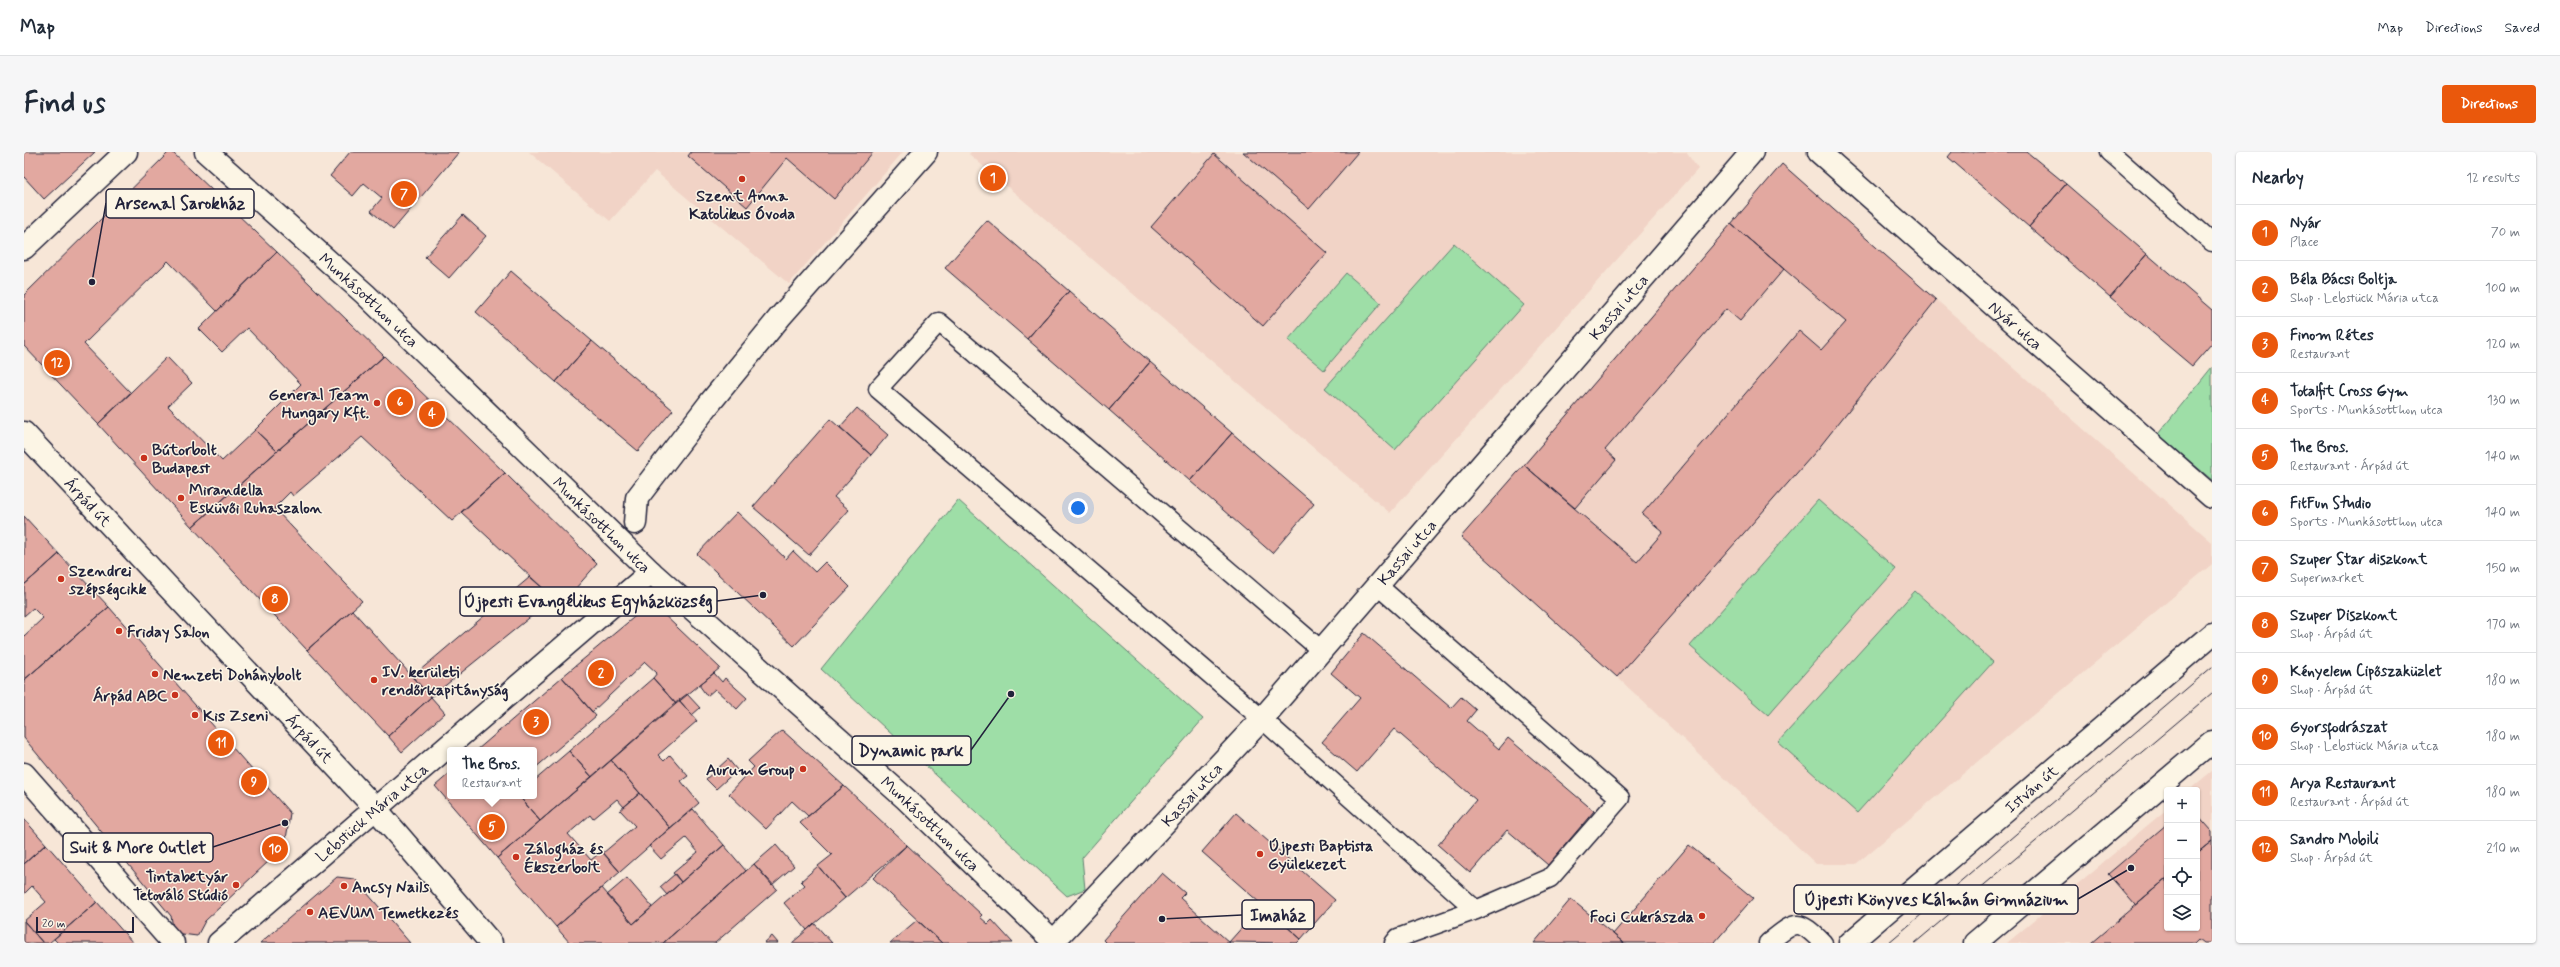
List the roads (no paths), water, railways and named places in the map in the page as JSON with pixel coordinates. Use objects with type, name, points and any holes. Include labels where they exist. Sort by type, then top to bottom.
[{"type":"street","points":[[24,248],[126,152]]},
{"type":"street","name":"Munkásotthon utca","points":[[206,152],[365,294],[652,572],[906,799],[1053,942]]},
{"type":"street","points":[[635,523],[637,498],[709,404],[780,317],[926,152]]},
{"type":"street","name":"Kassai utca","points":[[1053,942],[1262,719],[1752,152]]},
{"type":"street","name":"Nyár utca","points":[[1819,152],[2212,497]]},
{"type":"street","name":"Árpád út","points":[[24,433],[375,808],[491,943]]},
{"type":"street","name":"Lebstück Mária utca","points":[[219,943],[652,572]]},
{"type":"street","name":"István út","points":[[1850,943],[2212,634]]},
{"type":"street","points":[[1975,943],[2212,742]]},
{"type":"street","points":[[24,774],[173,943]]},
{"type":"lane","points":[[2110,152],[2212,242]]},
{"type":"lane","points":[[1321,650],[938,322],[878,388],[1262,719],[1476,910]]},
{"type":"lane","points":[[1378,585],[1620,798],[1550,878],[1476,910],[1398,938],[1394,943]]},
{"type":"lane","points":[[1768,943],[1790,926],[1798,925],[1806,926],[1823,943]]},
{"type":"tram line","points":[[1888,943],[2212,667]]},
{"type":"tram line","points":[[1915,943],[2212,693]]},
{"type":"place","name":"Nyár","points":[[993,178]]},
{"type":"place","name":"Szent Anna Katolikus Óvoda","points":[[742,179]]},
{"type":"place","name":"Szuper Star diszkont","points":[[404,194]]},
{"type":"place","name":"Arsenal Sarokház","points":[[92,282]]},
{"type":"place","name":"Sandro Mobili","points":[[57,363]]},
{"type":"place","name":"FitFun Studio","points":[[400,402]]},
{"type":"place","name":"General Team Hungary Kft.","points":[[377,403]]},
{"type":"place","name":"Totalfit Cross Gym","points":[[432,414]]},
{"type":"place","name":"Bútorbolt Budapest","points":[[144,458]]},
{"type":"place","name":"Mirandella Esküvői Ruhaszalon","points":[[181,498]]},
{"type":"place","name":"Szendrei szépségcikk","points":[[61,579]]},
{"type":"place","name":"Újpesti Evangélikus Egyházközség","points":[[763,595]]},
{"type":"place","name":"Szuper Diszkont","points":[[275,599]]},
{"type":"place","name":"Friday Salon","points":[[119,631]]},
{"type":"place","name":"Béla Bácsi Boltja","points":[[601,673]]},
{"type":"place","name":"Nemzeti Dohánybolt","points":[[155,674]]},
{"type":"place","name":"IV. kerületi rendőrkapitányság","points":[[374,680]]},
{"type":"place","name":"Dynamic park","points":[[1011,694]]},
{"type":"place","name":"Árpád ABC","points":[[175,695]]},
{"type":"place","name":"Kis Zseni","points":[[195,715]]},
{"type":"place","name":"Finom Rétes","points":[[536,722]]},
{"type":"place","name":"Arya Restaurant","points":[[221,743]]},
{"type":"place","name":"Aurum Group","points":[[803,769]]},
{"type":"place","name":"Kényelem Cipőszaküzlet","points":[[254,782]]},
{"type":"place","name":"Suit & More Outlet","points":[[285,823]]},
{"type":"place","name":"The Bros.","points":[[492,827]]},
{"type":"place","name":"Gyorsfodrászat","points":[[275,849]]},
{"type":"place","name":"Újpesti Baptista Gyülekezet","points":[[1260,854]]},
{"type":"place","name":"Zálogház és Ékszerbolt","points":[[516,857]]},
{"type":"place","name":"Újpesti Könyves Kálmán Gimnázium","points":[[2131,868]]},
{"type":"place","name":"Tintabetyár Tetováló Stúdió","points":[[236,885]]},
{"type":"place","name":"Ancsy Nails","points":[[344,886]]},
{"type":"place","name":"AEVUM Temetkezés","points":[[310,912]]},
{"type":"place","name":"Foci Cukrászda","points":[[1702,916]]},
{"type":"place","name":"Imaház","points":[[1162,919]]}]
